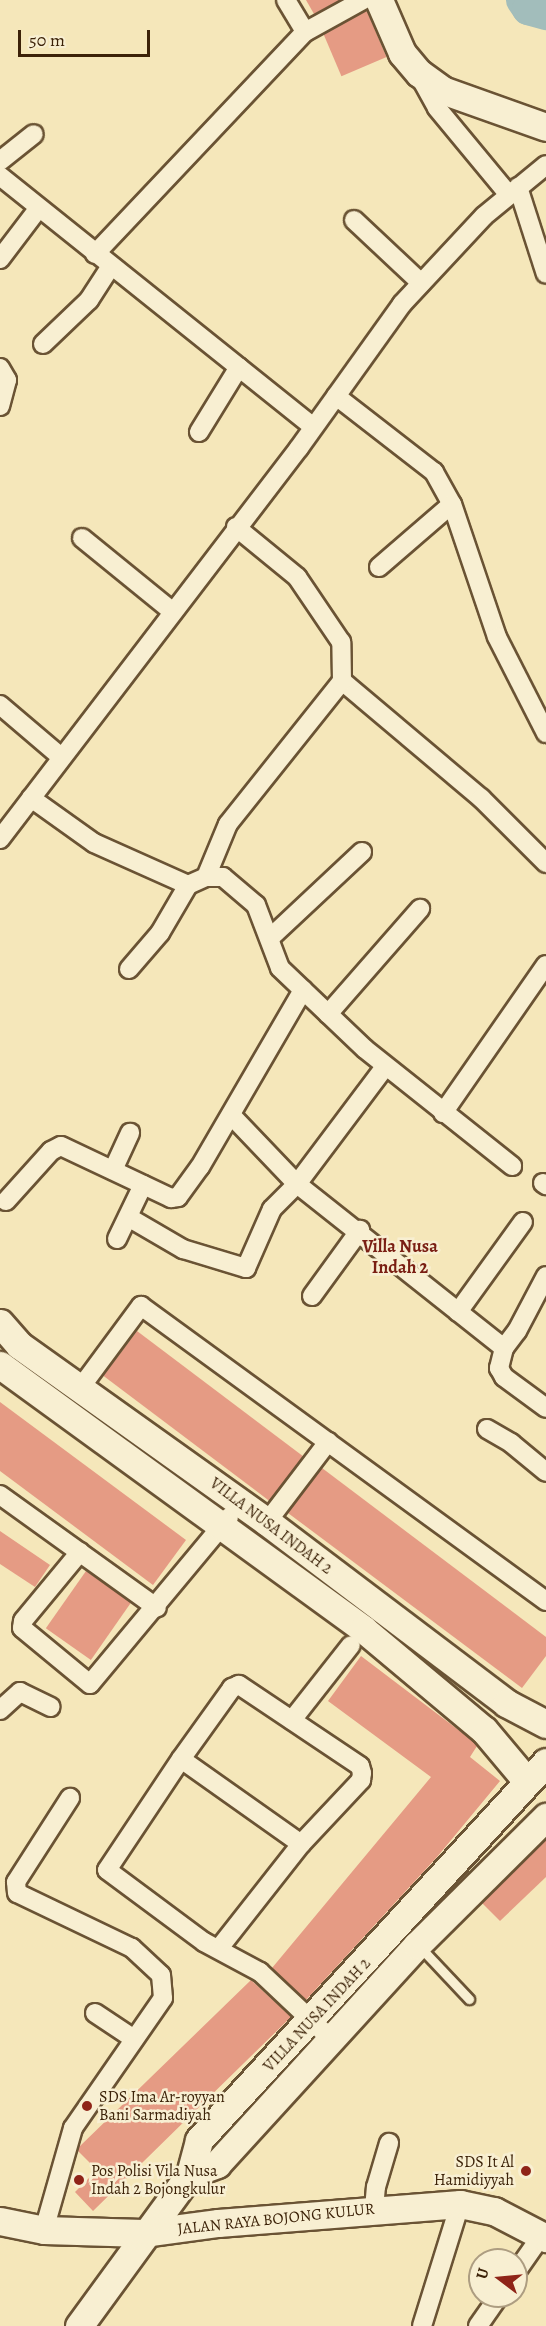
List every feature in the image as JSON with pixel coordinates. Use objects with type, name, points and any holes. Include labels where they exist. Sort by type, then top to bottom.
[{"type":"street","points":[[286,0],[305,32]]},
{"type":"street","points":[[95,254],[305,32],[363,0]]},
{"type":"street","points":[[380,0],[402,53],[419,73],[437,108],[514,191],[538,225],[546,274]]},
{"type":"street","points":[[419,73],[442,90],[546,127]]},
{"type":"street","points":[[0,161],[34,134]]},
{"type":"street","points":[[0,839],[6,817],[31,798],[236,527],[299,448],[312,426],[421,283],[514,191],[546,165]]},
{"type":"street","points":[[0,176],[38,209],[312,426]]},
{"type":"street","points":[[0,259],[38,209]]},
{"type":"street","points":[[354,220],[421,283]]},
{"type":"street","points":[[44,344],[88,300],[111,266]]},
{"type":"street","points":[[199,432],[239,367]]},
{"type":"street","points":[[0,368],[7,380],[0,406]]},
{"type":"street","points":[[336,396],[422,459],[435,472],[452,504],[497,637],[546,733]]},
{"type":"street","points":[[379,567],[452,504]]},
{"type":"street","points":[[206,877],[228,824],[342,681],[340,642],[297,577],[236,527]]},
{"type":"street","points":[[82,538],[173,612]]},
{"type":"street","points":[[342,681],[481,798],[546,863]]},
{"type":"street","points":[[0,705],[61,757]]},
{"type":"street","points":[[31,798],[94,843],[188,885]]},
{"type":"street","points":[[270,938],[362,852]]},
{"type":"street","points":[[129,969],[160,933],[188,885],[206,877],[223,878],[256,905],[280,968],[385,1067],[512,1166]]},
{"type":"street","points":[[328,1014],[420,909]]},
{"type":"street","points":[[443,1113],[545,968]]},
{"type":"street","points":[[6,1201],[56,1147],[70,1148],[143,1185],[178,1197],[231,1115],[303,990]]},
{"type":"street","points":[[128,1217],[183,1249],[243,1269],[249,1264],[272,1209],[297,1184],[385,1067]]},
{"type":"street","points":[[231,1115],[297,1184],[360,1230],[504,1348]]},
{"type":"street","points":[[113,1170],[130,1133]]},
{"type":"street","points":[[117,1239],[143,1185]]},
{"type":"street","points":[[458,1312],[523,1222]]},
{"type":"street","points":[[312,1296],[360,1230]]},
{"type":"street","points":[[546,1276],[517,1331],[504,1348],[499,1368],[504,1377],[546,1408]]},
{"type":"street","points":[[81,1387],[141,1306],[546,1601]]},
{"type":"street","name":"VILLA NUSA INDAH 2","points":[[0,1323],[19,1345],[81,1387],[267,1522],[506,1703],[546,1724]]},
{"type":"street","name":"VILLA NUSA INDAH 2","points":[[0,1365],[223,1524],[363,1629],[484,1730],[530,1778],[321,2030],[301,2071],[218,2164],[190,2174]]},
{"type":"street","points":[[487,1429],[511,1443],[546,1472]]},
{"type":"street","points":[[267,1522],[328,1442]]},
{"type":"street","points":[[0,1495],[157,1608]]},
{"type":"street","points":[[80,1551],[23,1621],[22,1628],[88,1683],[93,1684],[240,1503]]},
{"type":"street","points":[[292,1720],[351,1645]]},
{"type":"street","points":[[220,1947],[301,1844],[361,1780],[362,1773],[360,1766],[239,1686],[232,1688],[181,1759],[107,1870],[204,1942],[220,1947],[260,1972],[321,2030]]},
{"type":"street","points":[[0,1710],[20,1692],[51,1707]]},
{"type":"street","points":[[181,1759],[301,1844]]},
{"type":"street","points":[[530,1778],[521,1810],[541,1820]]},
{"type":"street","points":[[44,2230],[73,2128],[163,1998],[161,1975],[132,1948],[16,1893],[15,1882],[70,1798]]},
{"type":"street","name":"VILLA NUSA INDAH 2","points":[[79,2326],[143,2233],[190,2174],[199,2140],[282,2052],[321,2030],[417,1945],[541,1820]]},
{"type":"street","points":[[95,2013],[134,2039]]},
{"type":"street","points":[[282,2052],[301,2071]]},
{"type":"street","points":[[375,2209],[376,2187],[389,2143]]},
{"type":"street","points":[[422,2326],[460,2204]]},
{"type":"street","name":"JALAN RAYA BOJONG KULUR","points":[[0,2221],[44,2230],[143,2233],[375,2209],[460,2204],[494,2211],[544,2237]]},
{"type":"street","points":[[528,2257],[544,2237]]},
{"type":"street","points":[[478,2326],[491,2308]]},
{"type":"lane","points":[[417,1945],[469,1999]]},
{"type":"building","points":[[306,0],[340,0],[314,14]]},
{"type":"building","points":[[367,11],[387,57],[341,76],[322,30]]},
{"type":"building","points":[[137,1331],[303,1456],[269,1501],[103,1376]]},
{"type":"building","points":[[0,1402],[186,1540],[153,1585],[0,1471]]},
{"type":"building","points":[[322,1468],[546,1637],[546,1656],[522,1688],[288,1513]]},
{"type":"building","points":[[0,1531],[50,1565],[35,1587],[0,1564]]},
{"type":"building","points":[[86,1571],[131,1603],[91,1660],[46,1628]]},
{"type":"building","points":[[361,1656],[473,1741],[477,1746],[470,1757],[500,1781],[437,1857],[306,2000],[272,1968],[431,1777],[328,1701]]},
{"type":"building","points":[[546,1839],[546,1877],[500,1921],[482,1903]]},
{"type":"building","points":[[251,1980],[291,2017],[93,2211],[75,2192],[97,2170],[78,2151],[79,2147]]},
{"type":"waterway","points":[[522,0],[528,9],[546,14]]},
{"type":"place","name":"SDS Ima Ar-royyan Bani Sarmadiyah","points":[[87,2106]]},
{"type":"place","name":"SDS It Al Hamidiyyah","points":[[526,2171]]},
{"type":"place","name":"Pos Polisi Vila Nusa Indah 2 Bojongkulur","points":[[79,2180]]},
{"type":"district","name":"Villa Nusa Indah 2","points":[[400,1257]]}]
